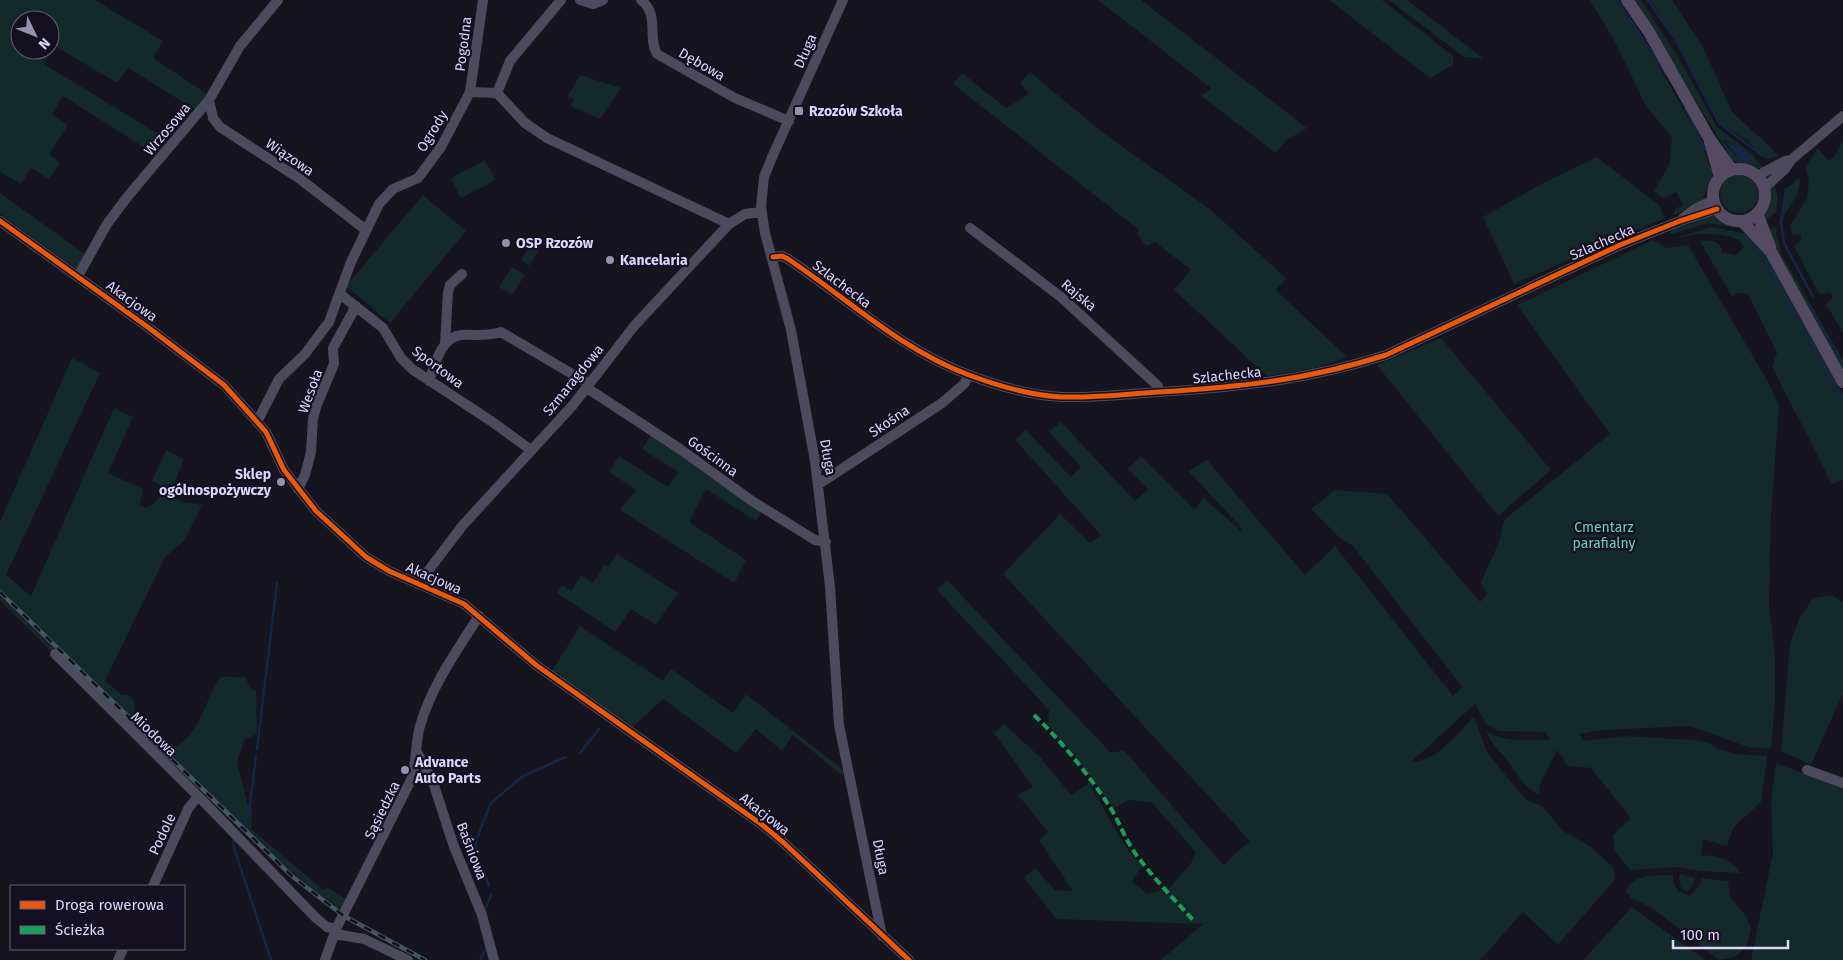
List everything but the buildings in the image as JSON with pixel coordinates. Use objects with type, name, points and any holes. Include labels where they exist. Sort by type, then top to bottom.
[{"type":"main road","points":[[1627,0],[1672,70],[1709,138],[1732,170]]},
{"type":"main road","points":[[1709,138],[1720,177]]},
{"type":"main road","points":[[1742,221],[1757,213],[1764,202],[1764,188],[1757,176],[1745,170],[1732,170],[1720,177],[1714,188],[1715,205],[1728,218],[1742,221],[1771,252]]},
{"type":"main road","points":[[1757,213],[1771,252],[1843,382]]},
{"type":"street","name":"Wrzosowa","points":[[78,276],[107,224],[128,196],[209,100],[240,46],[278,0]]},
{"type":"street","name":"Pogodna","points":[[470,92],[483,0]]},
{"type":"street","points":[[497,93],[510,61],[561,0]]},
{"type":"street","points":[[580,0],[593,4],[603,0]]},
{"type":"street","name":"Dębowa","points":[[640,0],[652,17],[652,42],[657,54],[735,98],[788,121]]},
{"type":"street","name":"Długa","points":[[843,0],[764,178],[762,212],[791,330],[819,484],[826,542],[838,724],[882,936]]},
{"type":"street","points":[[470,92],[497,93],[525,123],[547,138],[729,224]]},
{"type":"street","name":"Ogrody","points":[[257,422],[279,379],[321,336],[329,322],[351,262],[386,194],[418,178],[441,147],[470,92]]},
{"type":"street","name":"Wiązowa","points":[[209,100],[213,118],[220,127],[300,179],[366,230]]},
{"type":"street","points":[[1764,188],[1785,169],[1791,160],[1843,116]]},
{"type":"street","points":[[1757,176],[1785,161],[1791,160]]},
{"type":"street","name":"Szlachecka","points":[[773,257],[782,256],[788,259],[896,338],[969,375],[1026,392],[1060,397],[1159,392],[1285,381],[1358,364],[1386,354],[1680,220],[1695,209],[1715,205]]},
{"type":"street","name":"Szmaragdowa","points":[[419,583],[463,525],[588,386],[635,325],[729,224],[745,214],[762,212]]},
{"type":"street","name":"Akacjowa","points":[[0,221],[211,374],[257,422],[272,441],[284,470],[298,489],[321,516],[366,557],[389,571],[464,604],[536,666],[765,828],[909,960]]},
{"type":"street","name":"Rajska","points":[[970,228],[1075,309],[1158,386],[1159,392]]},
{"type":"street","points":[[429,381],[445,344],[450,284],[462,274]]},
{"type":"street","name":"Sportowa","points":[[340,294],[383,328],[401,358],[429,381],[491,420],[531,450]]},
{"type":"street","name":"Wesoła","points":[[298,489],[305,475],[311,452],[313,419],[316,407],[334,364],[333,348],[356,306]]},
{"type":"street","name":"Gościnna","points":[[445,344],[457,336],[484,337],[501,332],[588,386],[752,501],[815,540],[826,542]]},
{"type":"street","name":"Skośna","points":[[819,484],[942,402],[964,384],[969,375]]},
{"type":"street","name":"Sąsiedzka","points":[[325,960],[336,932],[404,797],[418,754],[419,729],[432,696],[479,616]]},
{"type":"street","name":"Miodowa","points":[[55,654],[237,835],[316,918],[336,932]]},
{"type":"street","name":"Baśniowa","points":[[418,754],[433,782],[453,844],[482,915],[494,960]]},
{"type":"street","points":[[1807,770],[1843,783]]},
{"type":"street","name":"Podole","points":[[153,885],[188,809],[198,796]]},
{"type":"street","points":[[336,932],[364,939],[408,960]]},
{"type":"green space","points":[[0,0],[95,0],[163,41],[153,58],[207,94],[196,110],[128,68],[117,83],[60,49],[60,10],[10,10],[10,60],[46,60],[44,64],[168,140],[156,155],[63,96],[52,114],[68,125],[49,154],[60,163],[49,179],[31,168],[21,184],[0,172]]},
{"type":"green space","points":[[1098,0],[1141,0],[1307,128],[1287,140],[1276,153],[1201,96],[1211,88]]},
{"type":"green space","points":[[1329,0],[1382,0],[1453,56],[1453,65],[1430,78]]},
{"type":"green space","points":[[1389,0],[1407,0],[1484,59],[1464,57]]},
{"type":"green space","points":[[1590,0],[1615,0],[1646,45],[1701,142],[1713,174],[1703,199],[1678,214],[1674,214],[1675,209],[1683,205],[1676,192],[1663,198],[1654,191],[1669,165],[1672,137],[1646,106],[1615,42]]},
{"type":"green space","points":[[1634,0],[1641,0],[1678,57],[1717,127],[1752,154],[1763,168],[1753,169],[1732,160]],"holes":[[[1725,140],[1749,155],[1743,162],[1723,142]]]},
{"type":"green space","points":[[1650,0],[1672,0],[1703,47],[1732,112],[1780,156],[1766,159],[1747,140],[1721,124],[1674,36]]},
{"type":"green space","points":[[1030,72],[1101,131],[1211,210],[1286,278],[1276,290],[1347,357],[1311,369],[1267,376],[1174,290],[1191,270],[1155,242],[1146,246],[1137,233],[1139,230],[953,84],[962,73],[1006,108],[1029,94],[1020,83]]},
{"type":"green space","points":[[580,75],[621,88],[600,119],[570,106],[574,99],[568,96]]},
{"type":"green space","points":[[1843,140],[1843,333],[1826,304],[1833,297],[1830,292],[1822,295],[1818,292],[1794,246],[1801,240],[1801,234],[1793,236],[1790,226],[1807,198],[1809,181],[1806,168],[1817,148],[1829,161],[1835,156]]},
{"type":"green space","points":[[1597,157],[1660,206],[1665,218],[1514,284],[1483,217],[1545,182]]},
{"type":"green space","points":[[485,160],[496,180],[461,198],[451,178]]},
{"type":"green space","points":[[1739,175],[1752,181],[1758,194],[1752,207],[1739,213],[1726,207],[1720,194],[1726,181]]},
{"type":"green space","points":[[1799,178],[1800,183],[1797,194],[1783,218],[1780,218],[1785,190]]},
{"type":"green space","points":[[1774,183],[1778,197],[1776,212],[1765,221],[1766,202]]},
{"type":"green space","points":[[0,193],[86,255],[78,270],[0,214]]},
{"type":"green space","points":[[423,195],[466,231],[390,323],[346,286]]},
{"type":"green space","points":[[1713,216],[1737,223],[1746,230],[1708,223],[1670,233],[1673,229]]},
{"type":"green space","points":[[1775,226],[1781,254],[1843,360],[1843,371],[1782,263],[1768,230]]},
{"type":"green space","points":[[1712,227],[1748,234],[1759,245],[1785,286],[1843,395],[1843,480],[1831,484],[1786,396],[1772,366],[1777,353],[1748,294],[1738,293],[1732,297],[1700,241],[1710,240],[1715,242],[1722,249],[1721,252],[1735,255],[1744,247],[1737,239],[1719,235],[1698,234],[1677,237]]},
{"type":"green space","name":"Cmentarz parafialny","points":[[1653,240],[1666,248],[1688,245],[1768,382],[1779,405],[1771,516],[1769,603],[1775,655],[1775,700],[1771,749],[1748,747],[1690,726],[1603,730],[1579,734],[1584,741],[1623,736],[1693,740],[1710,743],[1716,748],[1735,754],[1767,756],[1761,802],[1733,828],[1727,846],[1703,839],[1701,856],[1713,856],[1723,859],[1741,873],[1699,871],[1676,867],[1630,870],[1615,851],[1613,835],[1631,818],[1591,768],[1568,766],[1557,750],[1539,786],[1540,795],[1534,792],[1522,782],[1494,746],[1486,731],[1492,735],[1508,739],[1550,739],[1545,732],[1499,731],[1486,724],[1475,704],[1411,762],[1420,761],[1438,752],[1474,717],[1487,752],[1527,800],[1542,806],[1563,831],[1590,846],[1613,867],[1616,878],[1558,945],[1523,912],[1480,960],[1161,960],[1203,924],[1056,919],[1024,878],[1035,868],[1055,890],[1073,891],[1039,840],[1048,832],[1018,795],[1033,787],[994,733],[1004,724],[1040,757],[1071,795],[1089,783],[1125,846],[1142,866],[1132,881],[1147,894],[1170,888],[1191,863],[1196,852],[1151,802],[1128,800],[1114,809],[1091,777],[1048,725],[1049,710],[937,590],[947,580],[1111,753],[1124,750],[1223,865],[1250,841],[1003,574],[1060,514],[1090,543],[1101,535],[1015,440],[1026,430],[1071,477],[1081,467],[1049,432],[1061,422],[1135,501],[1148,489],[1128,469],[1141,456],[1194,509],[1204,498],[1243,533],[1241,527],[1188,471],[1207,460],[1305,575],[1335,546],[1453,696],[1462,687],[1353,546],[1340,538],[1311,509],[1335,490],[1387,494],[1480,602],[1487,594],[1481,582],[1499,542],[1504,520],[1610,434],[1517,305]]},
{"type":"green space","points":[[532,243],[540,248],[529,266],[521,260]]},
{"type":"green space","points":[[512,267],[525,275],[512,295],[499,287]]},
{"type":"green space","points":[[1441,338],[1551,470],[1498,516],[1377,365]]},
{"type":"green space","points":[[72,358],[100,373],[6,575],[31,596],[114,408],[133,417],[108,473],[143,489],[140,505],[146,508],[153,504],[161,495],[161,486],[152,481],[166,450],[184,459],[173,487],[172,495],[184,502],[202,505],[184,541],[165,557],[105,681],[122,695],[128,695],[134,701],[135,711],[175,747],[191,733],[220,678],[245,676],[250,688],[256,691],[257,734],[245,739],[237,762],[248,806],[252,807],[251,829],[321,888],[324,890],[327,887],[349,901],[343,911],[305,883],[268,851],[0,589],[0,522]]},
{"type":"green space","points":[[652,434],[763,510],[756,521],[706,489],[689,522],[746,560],[734,583],[620,510],[636,490],[609,472],[619,456],[668,487],[678,472],[642,449]]},
{"type":"green space","points":[[617,554],[678,593],[656,625],[631,609],[615,632],[557,593],[562,585],[571,591],[581,575],[593,583],[604,565],[608,567]]},
{"type":"green space","points":[[1831,595],[1843,602],[1843,693],[1811,765],[1781,751],[1790,643],[1799,619],[1813,598]]},
{"type":"green space","points":[[0,596],[238,829],[236,831],[0,601]]},
{"type":"green space","points":[[580,626],[663,681],[671,669],[733,713],[746,694],[842,769],[844,777],[793,735],[782,751],[756,729],[736,753],[663,699],[633,727],[552,671]]},
{"type":"green space","points":[[1776,763],[1843,788],[1843,960],[1751,960],[1773,852],[1771,801]]},
{"type":"green space","points":[[1681,874],[1695,878],[1692,886],[1687,891],[1681,888],[1679,878]]},
{"type":"green space","points":[[1673,875],[1673,882],[1678,891],[1690,896],[1699,886],[1702,878],[1728,881],[1730,897],[1746,916],[1751,929],[1746,947],[1735,957],[1719,960],[1652,908],[1631,898],[1625,891],[1635,881],[1646,876]]},
{"type":"green space","points":[[1632,907],[1705,960],[1583,960]]},
{"type":"water","points":[[1723,140],[1746,152],[1751,158],[1750,160],[1743,162]]},
{"type":"waterway","points":[[1617,0],[1666,74]]},
{"type":"waterway","points":[[1648,0],[1677,42],[1719,123],[1763,156]]},
{"type":"waterway","points":[[1686,109],[1705,150]]},
{"type":"waterway","points":[[1786,189],[1781,222],[1784,243],[1813,297]]},
{"type":"waterway","points":[[1746,243],[1752,244],[1759,251],[1843,400]]},
{"type":"waterway","points":[[1809,305],[1843,364]]},
{"type":"waterway","points":[[257,749],[277,583]]},
{"type":"waterway","points":[[580,753],[599,729]]},
{"type":"waterway","points":[[244,827],[248,819],[256,756]]},
{"type":"waterway","points":[[489,886],[477,855],[476,840],[491,803],[523,776],[566,757]]},
{"type":"waterway","points":[[234,839],[233,844],[271,960]]},
{"type":"waterway","points":[[485,909],[491,895]]},
{"type":"waterway","points":[[480,960],[486,948]]},
{"type":"railway","points":[[0,592],[293,877],[344,916],[425,960]]},
{"type":"marked path","points":[[1034,715],[1084,771],[1110,807],[1138,857],[1194,921]]},
{"type":"cycle path","points":[[773,257],[782,256],[788,259],[920,352],[969,375],[1003,386],[1038,394],[1061,397],[1098,396],[1246,385],[1329,371],[1357,364],[1386,355],[1620,245],[1680,221],[1717,209]]},
{"type":"cycle path","points":[[0,221],[149,328],[224,385],[266,432],[284,470],[316,511],[366,557],[389,571],[464,604],[536,665],[761,824],[784,843],[909,960]]},
{"type":"place","name":"Rzozów Szkoła","points":[[799,111]]},
{"type":"place","name":"OSP Rzozów","points":[[506,243]]},
{"type":"place","name":"Kancelaria","points":[[610,260]]},
{"type":"place","name":"Sklep ogólnospożywczy","points":[[281,482]]},
{"type":"place","name":"Advance Auto Parts","points":[[405,770]]}]
